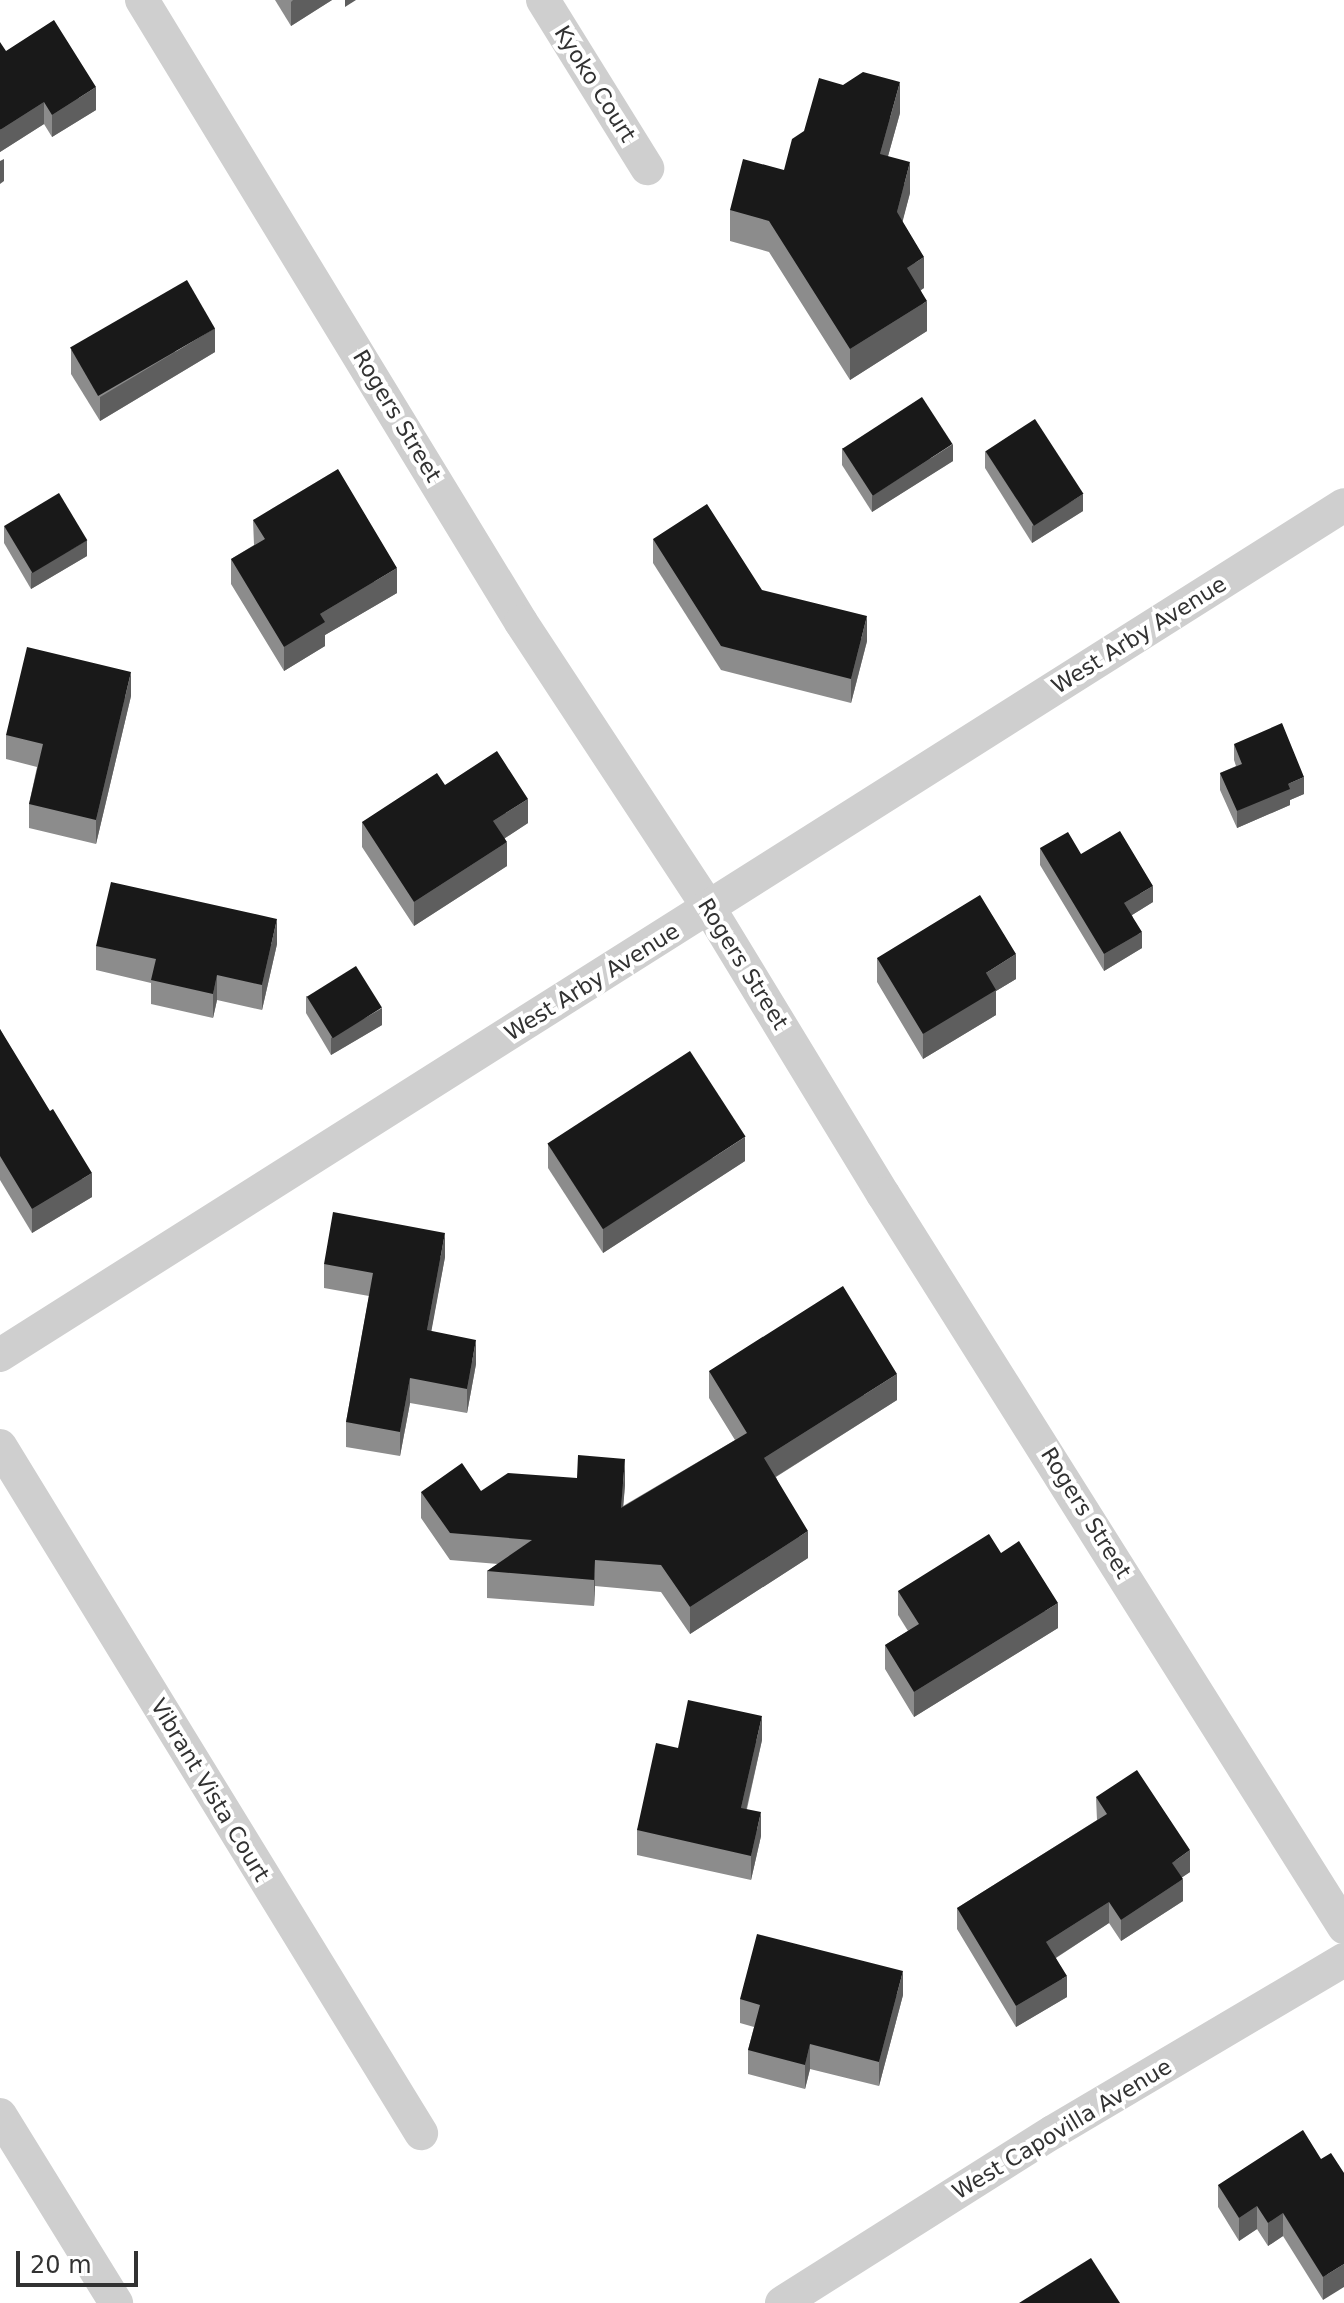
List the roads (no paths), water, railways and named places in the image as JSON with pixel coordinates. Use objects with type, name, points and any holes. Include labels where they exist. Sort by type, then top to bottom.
[{"type":"street","name":"Rogers Street","points":[[142,0],[521,622],[709,908],[883,1194],[1344,1927]]},
{"type":"street","name":"Kyoko Court","points":[[543,0],[647,168]]},
{"type":"street","name":"West Arby Avenue","points":[[0,1355],[1344,505]]},
{"type":"street","name":"Vibrant Vista Court","points":[[0,1446],[421,2133]]},
{"type":"street","name":"West Capovilla Avenue","points":[[782,2303],[1053,2132],[1344,1960]]},
{"type":"street","points":[[0,2115],[116,2303]]}]
